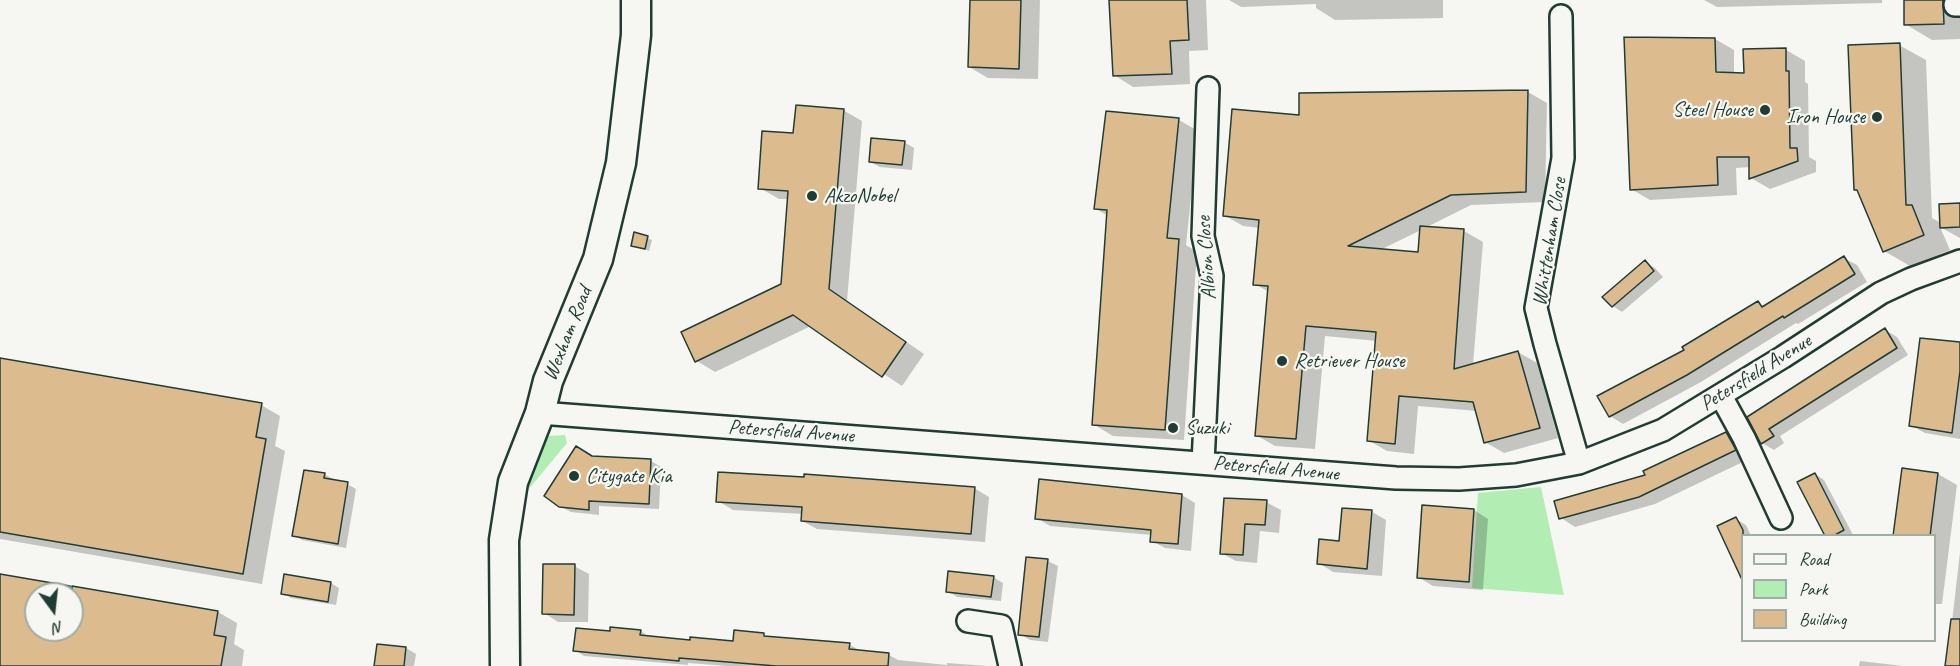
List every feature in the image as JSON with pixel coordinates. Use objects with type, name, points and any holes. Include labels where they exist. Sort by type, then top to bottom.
[{"type":"street","name":"Wexham Road","points":[[505,666],[504,540],[513,483],[540,413],[548,381],[598,259],[621,163],[636,35],[636,0]]},
{"type":"street","name":"Whittenham Close","points":[[1561,16],[1563,158],[1536,308],[1579,463]]},
{"type":"street","name":"Albion Close","points":[[1203,463],[1212,276],[1203,236],[1208,88]]},
{"type":"street","name":"Petersfield Avenue","points":[[540,413],[1396,478],[1459,479],[1516,475],[1579,463],[1663,430],[1721,396],[1881,293],[1960,261]]},
{"type":"street","points":[[1721,396],[1744,438],[1781,518]]},
{"type":"street","points":[[968,621],[1001,626],[1010,666]]},
{"type":"green space","points":[[565,435],[567,443],[523,496],[533,463],[549,436]]},
{"type":"green space","points":[[1541,487],[1564,595],[1472,588],[1478,493]]},
{"type":"building","points":[[970,0],[1021,0],[1019,69],[968,67]]},
{"type":"building","points":[[1109,0],[1187,0],[1189,40],[1170,41],[1172,74],[1113,76]]},
{"type":"building","points":[[1904,0],[1943,0],[1944,24],[1904,25]]},
{"type":"building","points":[[1624,37],[1715,38],[1716,72],[1744,73],[1743,49],[1786,48],[1786,71],[1789,71],[1790,148],[1797,148],[1798,161],[1749,179],[1749,157],[1717,157],[1718,185],[1630,190]]},
{"type":"building","name":"Iron House","points":[[1900,43],[1906,205],[1912,205],[1924,235],[1883,252],[1857,190],[1854,190],[1848,45]]},
{"type":"building","points":[[1528,90],[1526,192],[1451,195],[1348,246],[1418,252],[1420,226],[1464,229],[1454,369],[1518,351],[1540,428],[1484,443],[1473,402],[1399,396],[1395,444],[1367,441],[1376,332],[1306,326],[1296,439],[1255,436],[1268,286],[1253,285],[1259,220],[1223,216],[1232,109],[1299,115],[1299,93]]},
{"type":"building","name":"AkzoNobel","points":[[796,105],[844,109],[829,289],[906,342],[882,377],[793,315],[695,362],[681,332],[781,284],[788,191],[758,189],[762,131],[793,133]]},
{"type":"building","points":[[1106,111],[1179,118],[1167,238],[1179,239],[1165,430],[1092,425],[1107,210],[1094,209]]},
{"type":"building","points":[[871,138],[905,141],[902,165],[869,162]]},
{"type":"building","points":[[1960,203],[1960,227],[1940,228],[1939,204]]},
{"type":"building","points":[[634,232],[648,236],[645,249],[631,246]]},
{"type":"building","points":[[1844,256],[1855,274],[1687,375],[1609,417],[1597,396],[1684,350],[1682,347],[1758,301],[1762,307]]},
{"type":"building","points":[[1645,260],[1654,271],[1612,307],[1602,297]]},
{"type":"building","points":[[1885,328],[1897,348],[1769,429],[1774,436],[1761,444],[1747,417]]},
{"type":"building","points":[[1920,338],[1960,342],[1960,371],[1952,433],[1909,426]]},
{"type":"building","points":[[0,358],[262,403],[256,437],[266,439],[243,574],[0,532]]},
{"type":"building","points":[[1726,432],[1736,450],[1639,497],[1559,519],[1554,501],[1645,475],[1643,471]]},
{"type":"building","points":[[576,446],[592,456],[651,459],[649,504],[589,501],[589,510],[559,507],[544,496]]},
{"type":"building","points":[[1902,468],[1938,473],[1930,534],[1893,534]]},
{"type":"building","points":[[304,470],[325,473],[324,478],[348,482],[338,544],[292,536]]},
{"type":"building","points":[[718,472],[804,477],[804,474],[975,487],[971,534],[801,521],[802,507],[716,502]]},
{"type":"building","points":[[1815,473],[1844,530],[1837,534],[1824,534],[1797,482]]},
{"type":"building","points":[[1039,479],[1182,494],[1178,544],[1150,542],[1151,530],[1035,519]]},
{"type":"building","points":[[1224,498],[1267,500],[1265,525],[1245,524],[1243,555],[1220,554]]},
{"type":"building","points":[[1422,505],[1474,509],[1469,582],[1417,578]]},
{"type":"building","points":[[1342,508],[1372,510],[1367,569],[1317,564],[1319,539],[1339,541]]},
{"type":"building","points":[[1736,517],[1743,530],[1741,534],[1741,578],[1717,526]]},
{"type":"building","points":[[1026,557],[1048,559],[1039,637],[1018,635]]},
{"type":"building","points":[[543,564],[575,564],[574,615],[542,614]]},
{"type":"building","points":[[948,571],[994,576],[991,597],[946,592]]},
{"type":"building","points":[[0,574],[47,582],[24,582],[24,642],[84,642],[84,588],[218,611],[214,635],[226,637],[221,666],[0,666]]},
{"type":"building","points":[[284,574],[331,582],[328,602],[281,594]]},
{"type":"building","points":[[1951,619],[1960,619],[1960,666],[1945,666]]},
{"type":"building","points":[[610,627],[641,630],[640,635],[690,640],[690,637],[733,641],[734,630],[764,633],[764,636],[850,643],[849,649],[889,653],[888,666],[776,666],[679,658],[679,661],[573,651],[576,628],[610,631]]},
{"type":"building","points":[[377,644],[406,647],[404,666],[374,666]]},
{"type":"place","name":"Steel House","points":[[1765,110]]},
{"type":"place","name":"Iron House","points":[[1877,117]]},
{"type":"place","name":"AkzoNobel","points":[[812,196]]},
{"type":"place","name":"Retriever House","points":[[1282,361]]},
{"type":"place","name":"Suzuki","points":[[1173,428]]},
{"type":"place","name":"Citygate Kia","points":[[574,476]]}]
